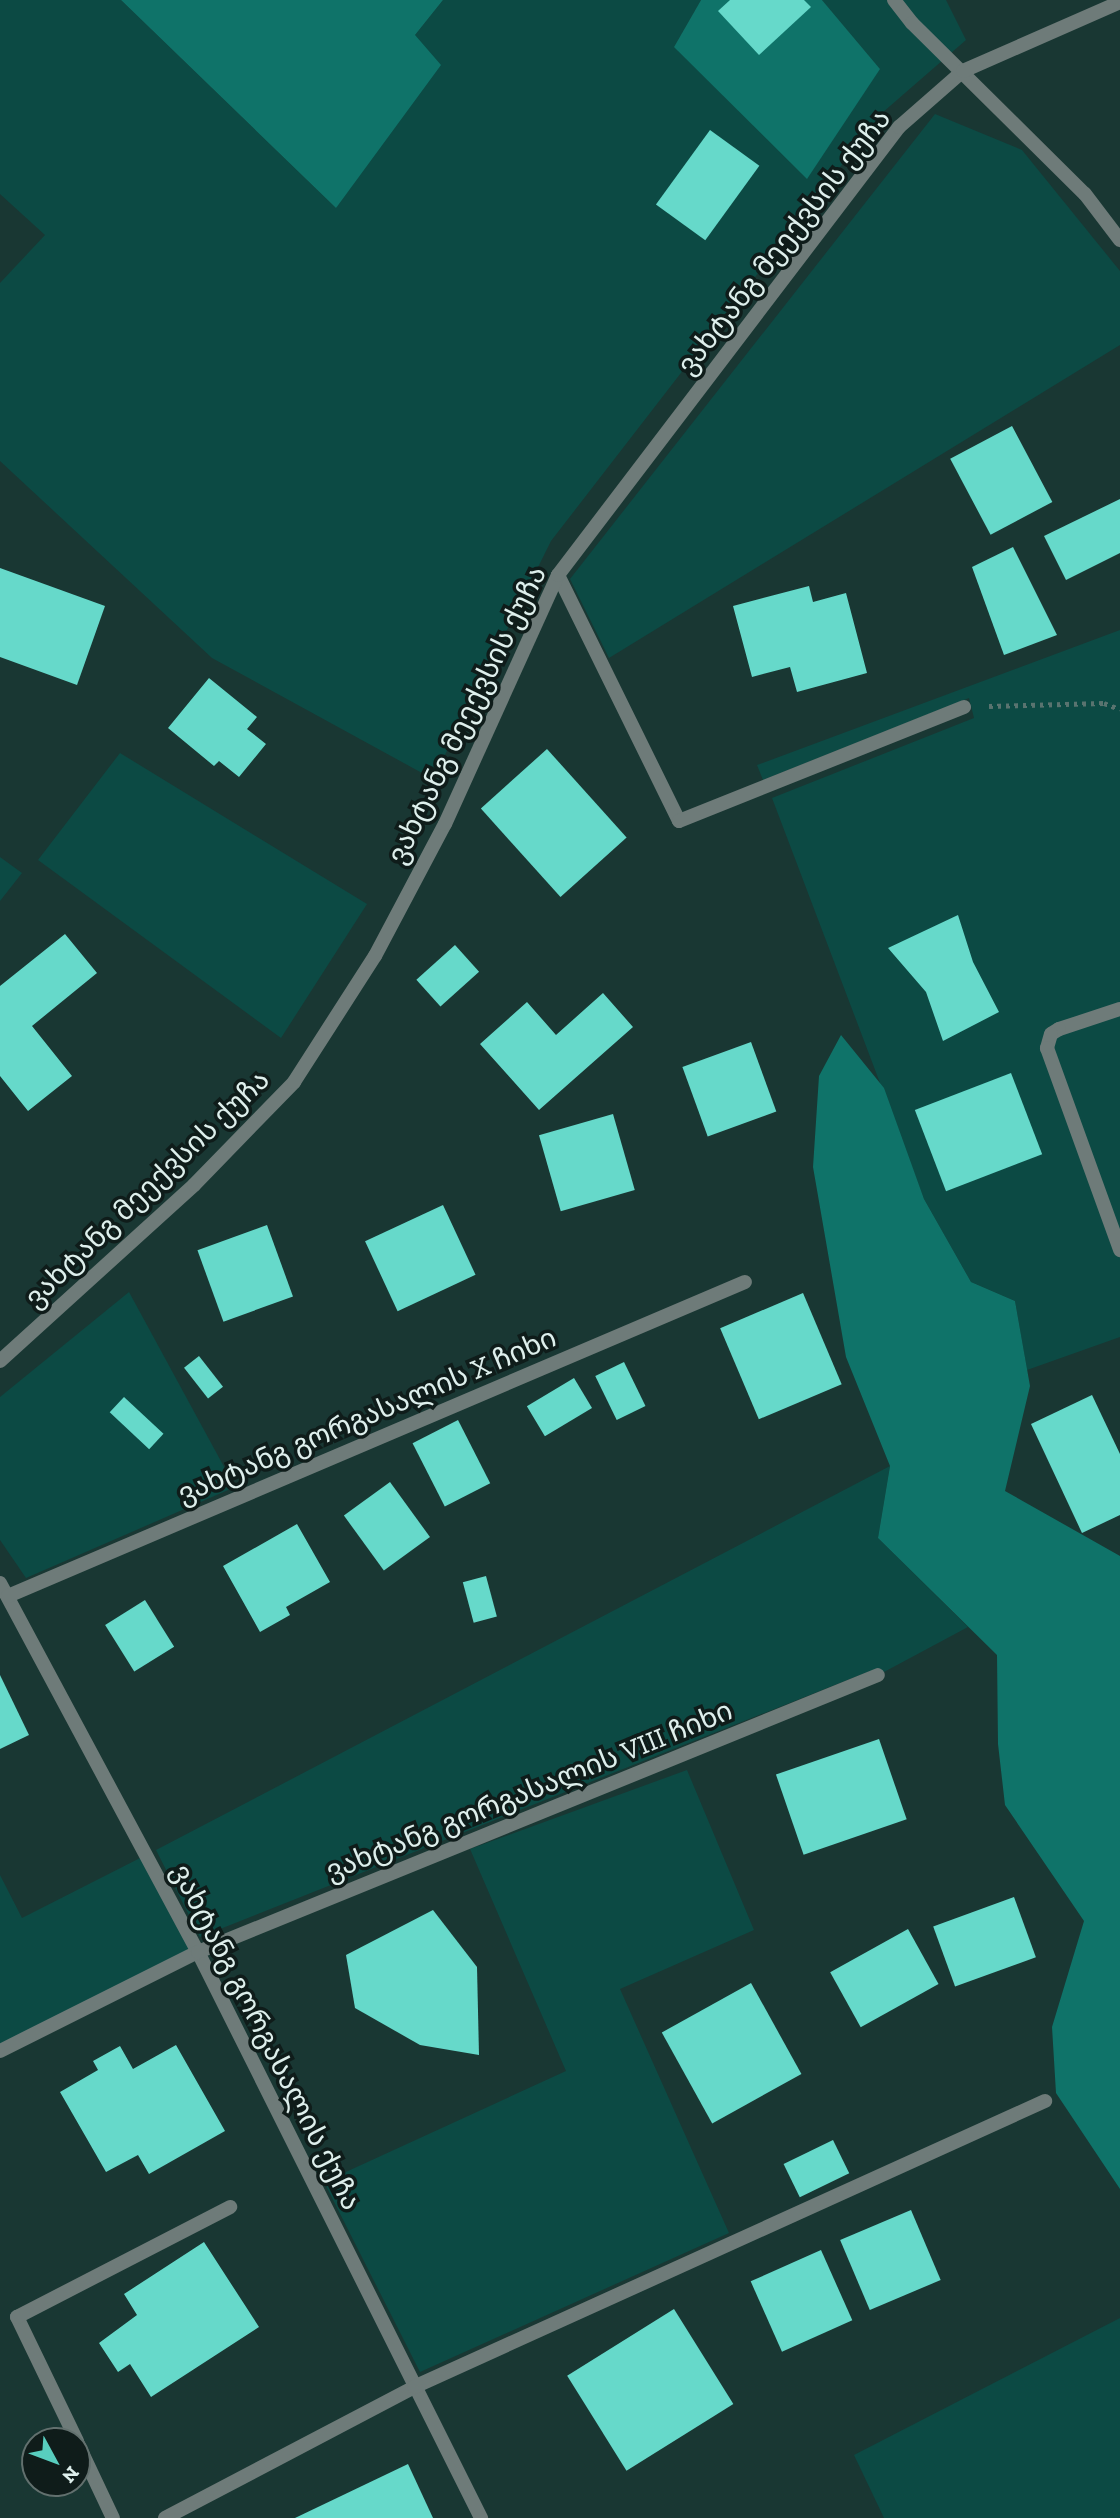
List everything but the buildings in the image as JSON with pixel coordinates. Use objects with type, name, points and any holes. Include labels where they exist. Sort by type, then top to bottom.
[{"type":"street","points":[[894,0],[1085,194],[1120,240]]},
{"type":"street","name":"ვახტანგ მეექვსის ქუჩა","points":[[0,1361],[194,1185],[294,1082],[375,956],[445,824],[558,575],[898,127],[963,71],[1120,2]]},
{"type":"street","points":[[558,575],[679,821],[964,707]]},
{"type":"street","points":[[1120,1009],[1059,1029],[1051,1034],[1047,1048],[1120,1250]]},
{"type":"street","name":"ვახტანგ გორგასალის X ჩიხი","points":[[8,1596],[745,1282]]},
{"type":"street","name":"ვახტანგ გორგასალის ქუჩა","points":[[0,1583],[198,1952],[481,2518]]},
{"type":"street","name":"ვახტანგ გორგასალის VIII ჩიხი","points":[[0,2051],[198,1952],[878,1675]]},
{"type":"street","points":[[165,2518],[415,2387],[1045,2101]]},
{"type":"street","points":[[70,2427],[17,2316],[230,2207]]},
{"type":"street","points":[[91,2472],[113,2518]]},
{"type":"path","points":[[964,707],[1104,703],[1120,709]]},
{"type":"shaded area","points":[[0,0],[121,0],[336,208],[415,35],[443,0],[701,0],[674,47],[880,69],[822,0],[946,0],[966,40],[882,113],[551,541],[433,779],[212,658],[0,461],[0,283],[45,235],[0,194]]},
{"type":"shaded area","points":[[935,114],[1022,150],[1120,271],[1120,345],[609,658],[570,579]]},
{"type":"shaded area","points":[[1120,630],[1120,1337],[1027,1370],[1015,1301],[971,1282],[924,1199],[772,798],[974,718],[969,698],[763,780],[757,765]]},
{"type":"shaded area","points":[[120,753],[367,904],[281,1038],[38,860]]},
{"type":"shaded area","points":[[0,857],[22,873],[0,901]]},
{"type":"shaded area","points":[[129,1292],[235,1487],[26,1578],[0,1540],[0,1397]]},
{"type":"shaded area","points":[[890,1466],[878,1538],[968,1627],[884,1672],[870,1671],[200,1937],[156,1850]]},
{"type":"shaded area","points":[[687,1770],[754,1930],[620,1989],[729,2233],[420,2372],[324,2182],[566,2071],[470,1849]]},
{"type":"shaded area","points":[[146,1855],[198,1952],[0,2051],[0,1875],[22,1918]]},
{"type":"shaded area","points":[[1120,2318],[1120,2518],[884,2518],[854,2455]]},
{"type":"green space","points":[[121,0],[443,0],[415,35],[441,65],[336,208]]},
{"type":"green space","points":[[701,0],[822,0],[880,69],[807,179],[674,47]]},
{"type":"green space","points":[[841,1035],[884,1088],[924,1199],[971,1282],[1015,1301],[1030,1386],[1005,1491],[1120,1556],[1120,2189],[1056,2093],[1052,2027],[1084,1921],[1005,1805],[998,1744],[997,1655],[878,1538],[890,1466],[846,1357],[813,1167],[819,1076]]}]
